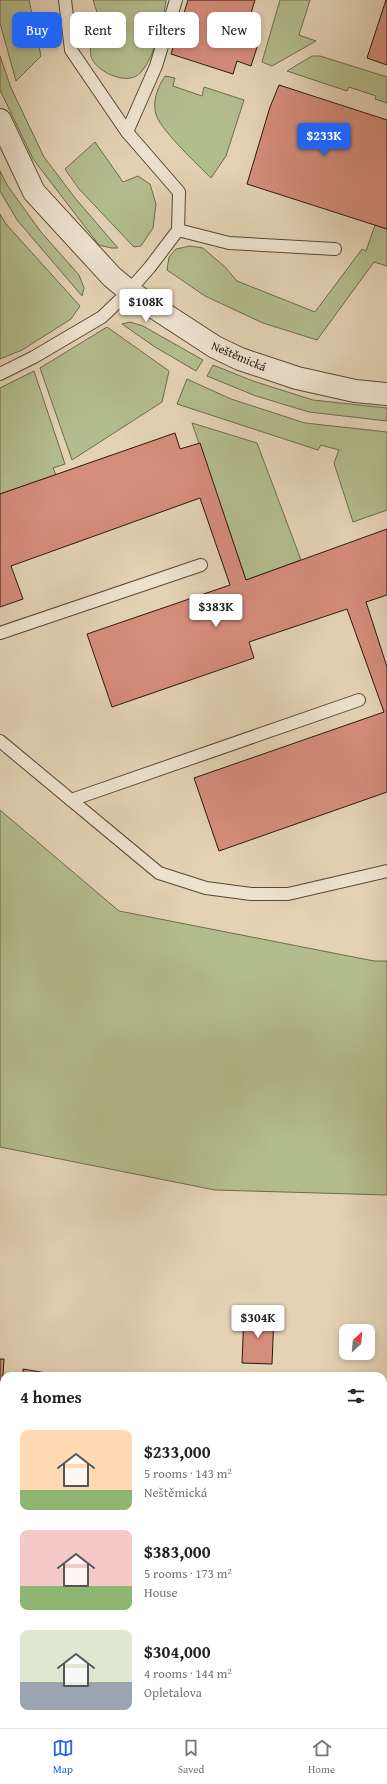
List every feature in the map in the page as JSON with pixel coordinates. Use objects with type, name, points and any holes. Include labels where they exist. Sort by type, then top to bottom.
[{"type":"street","name":"Neštěmická","points":[[0,120],[34,192],[112,277],[129,291],[215,347],[240,359],[297,378],[355,391],[387,394]]},
{"type":"lane","points":[[0,374],[34,357],[102,317],[129,291],[150,267],[178,230],[179,192],[127,132],[71,50],[65,0]]},
{"type":"lane","points":[[127,132],[156,66],[176,0]]},
{"type":"lane","points":[[178,230],[229,243],[336,249]]},
{"type":"lane","points":[[0,633],[201,565]]},
{"type":"lane","points":[[71,800],[359,700]]},
{"type":"lane","points":[[0,741],[159,873],[206,888],[251,894],[288,894],[387,871]]},
{"type":"green space","points":[[0,0],[29,0],[32,12],[12,12],[12,48],[39,48],[41,56],[16,81],[0,23]]},
{"type":"green space","points":[[93,0],[166,0],[164,12],[134,12],[134,48],[154,48],[146,66],[136,76],[122,78],[107,73],[92,59],[90,48],[126,48],[126,12],[97,12]]},
{"type":"green space","points":[[280,0],[310,0],[299,35],[316,41],[272,66],[262,62]]},
{"type":"green space","points":[[0,56],[11,88],[44,157],[75,198],[118,248],[99,245],[33,159],[0,90]]},
{"type":"green space","points":[[312,56],[320,56],[387,77],[387,103],[375,99],[376,96],[349,87],[347,91],[287,71]]},
{"type":"green space","points":[[165,76],[175,78],[173,86],[202,96],[204,87],[244,100],[226,156],[211,178],[173,139],[157,117],[155,112],[156,95]]},
{"type":"green space","points":[[95,142],[123,182],[138,176],[150,184],[156,204],[153,228],[141,246],[134,247],[79,189],[65,169]]},
{"type":"green space","points":[[0,171],[7,185],[41,232],[79,275],[84,288],[82,296],[17,220],[0,191]]},
{"type":"green space","points":[[0,214],[6,224],[80,306],[71,319],[22,350],[0,359]]},
{"type":"green space","points":[[375,225],[387,229],[387,266],[374,262],[317,340],[263,323],[205,296],[167,270],[169,257],[176,249],[190,246],[203,248],[225,267],[237,281],[315,312],[362,249],[366,251]]},
{"type":"green space","points":[[130,322],[143,326],[203,360],[196,371],[155,347],[122,324]]},
{"type":"green space","points":[[107,327],[169,371],[162,402],[72,460],[40,368]]},
{"type":"green space","points":[[213,365],[253,381],[313,400],[387,408],[387,421],[309,412],[256,396],[207,376]]},
{"type":"green space","points":[[34,371],[65,464],[53,468],[56,475],[0,494],[0,388]]},
{"type":"green space","points":[[187,379],[231,399],[305,423],[387,432],[387,510],[353,522],[334,463],[339,450],[321,445],[318,450],[177,404]]},
{"type":"green space","points":[[192,423],[257,443],[301,560],[246,580]]},
{"type":"green space","points":[[0,810],[119,911],[374,961],[387,961],[387,1195],[215,1190],[0,1147]]},
{"type":"building","points":[[188,0],[255,0],[251,12],[207,12],[207,48],[257,48],[251,66],[237,61],[233,74],[171,54],[173,48],[199,48],[199,12],[184,12]]},
{"type":"building","points":[[387,0],[387,65],[367,58]]},
{"type":"building","points":[[279,85],[387,120],[387,229],[247,184],[270,107]]},
{"type":"building","points":[[175,433],[180,449],[200,443],[246,580],[387,529],[387,595],[366,602],[387,667],[387,792],[219,851],[194,778],[384,712],[347,609],[249,642],[254,658],[112,707],[87,634],[230,585],[200,498],[11,566],[23,599],[0,607],[0,494]]},
{"type":"building","points":[[244,1314],[274,1315],[272,1364],[242,1363]]},
{"type":"building","points":[[0,1359],[4,1359],[3,1372],[0,1372]]},
{"type":"building","points":[[23,1369],[41,1372],[23,1372]]}]
